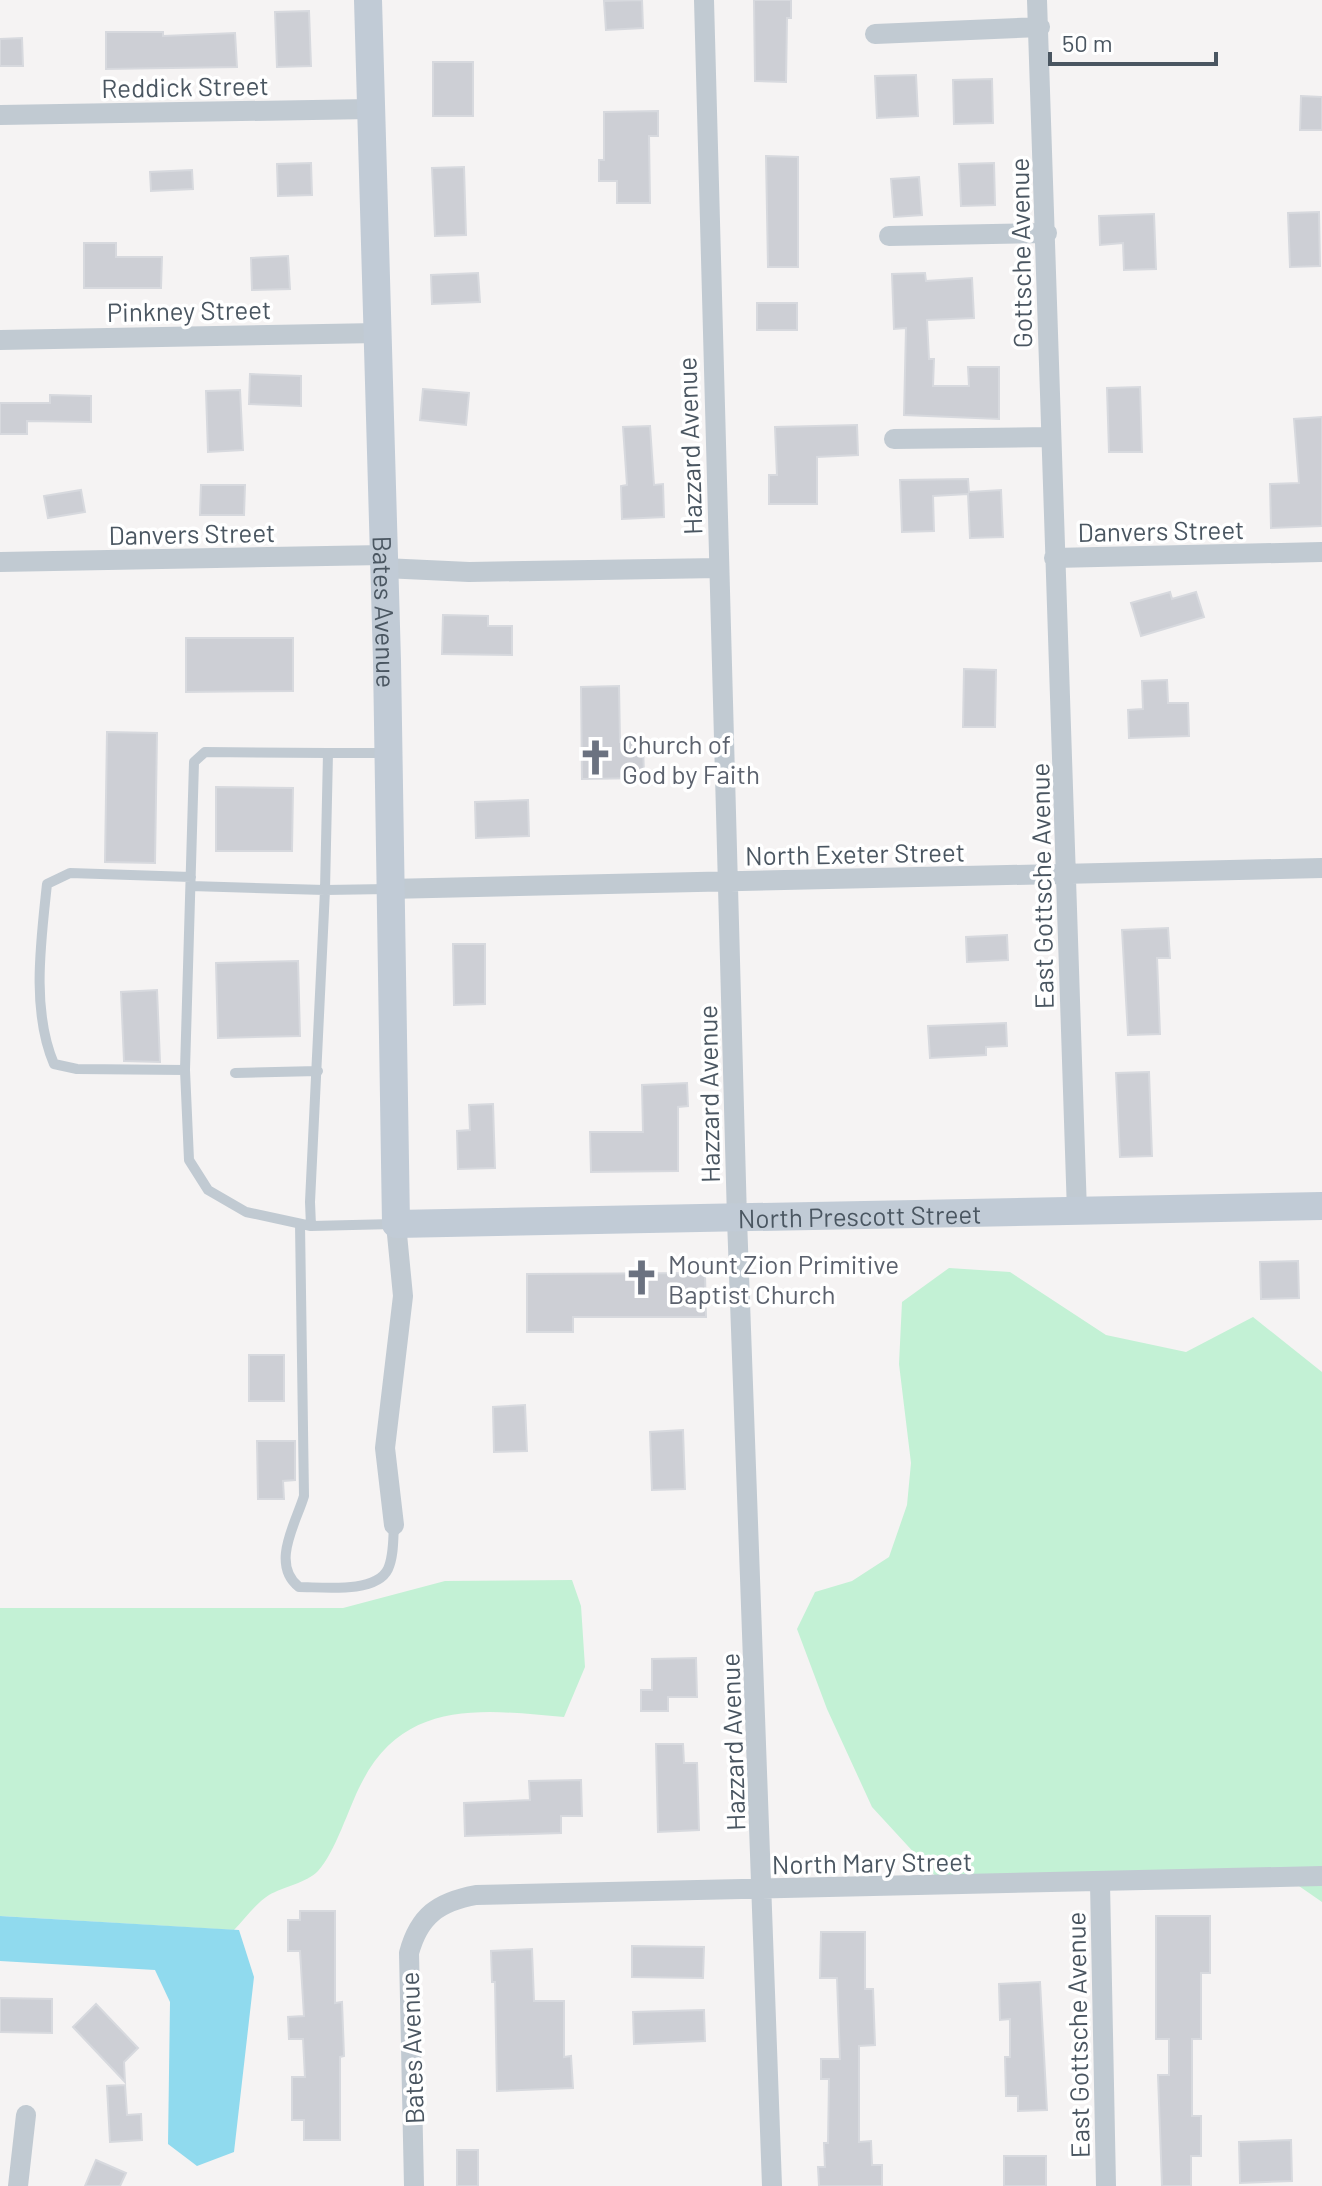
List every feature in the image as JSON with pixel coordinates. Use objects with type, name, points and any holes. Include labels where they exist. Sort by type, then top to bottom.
[{"type":"street","name":"Bates Avenue","points":[[368,0],[384,562],[396,1224]]},
{"type":"street","name":"Hazzard Avenue","points":[[704,0],[737,1219],[772,2186]]},
{"type":"street","name":"Gottsche Avenue","points":[[1037,0],[1047,233],[1052,505]]},
{"type":"street","points":[[875,34],[1040,27]]},
{"type":"street","name":"Reddick Street","points":[[0,115],[371,109]]},
{"type":"street","points":[[889,236],[1047,233]]},
{"type":"street","name":"Pinkney Street","points":[[0,340],[378,333]]},
{"type":"street","points":[[894,439],[1050,437]]},
{"type":"street","name":"Danvers Street","points":[[1052,505],[1054,558],[1322,552]]},
{"type":"street","name":"East Gottsche Avenue","points":[[1054,558],[1068,875],[1071,1087],[1077,1212]]},
{"type":"street","name":"Danvers Street","points":[[0,562],[384,562],[469,572],[719,568]]},
{"type":"street","name":"North Exeter Street","points":[[388,889],[1322,868]]},
{"type":"street","name":"North Prescott Street","points":[[396,1224],[1322,1206]]},
{"type":"street","points":[[394,1525],[385,1448],[403,1296],[396,1224]]},
{"type":"street","name":"North Mary Street","points":[[427,1914],[455,1899],[476,1895],[763,1891],[1322,1876]]},
{"type":"street","name":"East Gottsche Avenue","points":[[1100,1883],[1106,2186]]},
{"type":"street","name":"Bates Avenue","points":[[414,2186],[409,1953],[414,1933],[427,1914]]},
{"type":"street","points":[[18,2186],[26,2115]]},
{"type":"lane","points":[[388,753],[205,752],[194,762],[185,1070],[189,1160],[208,1190],[246,1212],[305,1225],[396,1224]]},
{"type":"lane","points":[[328,753],[318,1071],[305,1225],[304,1496],[287,1538],[287,1570],[291,1580],[299,1587],[369,1584],[385,1574],[391,1565],[394,1525]]},
{"type":"lane","points":[[185,1070],[77,1069],[54,1064],[42,1036],[42,936],[47,884],[70,873],[325,890],[388,889]]},
{"type":"lane","points":[[235,1073],[318,1071]]},
{"type":"green space","points":[[949,1268],[1010,1272],[1106,1335],[1186,1352],[1253,1317],[1322,1372],[1322,1902],[1273,1868],[941,1882],[872,1807],[827,1709],[797,1629],[815,1592],[852,1581],[889,1557],[907,1505],[911,1463],[899,1364],[902,1302]]},
{"type":"green space","points":[[572,1580],[581,1606],[585,1667],[564,1717],[476,1712],[423,1723],[400,1736],[379,1756],[361,1784],[336,1842],[318,1871],[264,1898],[234,1930],[0,1916],[0,1608],[343,1608],[445,1581]]},
{"type":"water","points":[[0,1916],[239,1930],[254,1977],[234,2152],[197,2166],[168,2144],[170,2002],[155,1970],[0,1961]]},
{"type":"building","points":[[642,0],[643,28],[606,30],[604,1]]},
{"type":"building","points":[[754,0],[791,0],[791,18],[787,18],[786,82],[755,81]]},
{"type":"building","points":[[309,11],[311,66],[277,67],[275,12]]},
{"type":"building","points":[[106,32],[163,32],[163,36],[235,33],[237,67],[106,69]]},
{"type":"building","points":[[22,38],[23,66],[0,66],[0,39]]},
{"type":"building","points":[[433,62],[473,62],[473,116],[433,116]]},
{"type":"building","points":[[916,75],[918,116],[877,118],[875,76]]},
{"type":"building","points":[[992,79],[993,123],[954,124],[953,80]]},
{"type":"building","points":[[1301,96],[1322,97],[1322,130],[1300,130]]},
{"type":"building","points":[[658,111],[658,136],[649,136],[650,203],[617,203],[617,181],[599,181],[599,160],[604,160],[604,112]]},
{"type":"building","points":[[766,156],[798,157],[798,267],[768,267]]},
{"type":"building","points":[[311,163],[312,195],[278,196],[277,164]]},
{"type":"building","points":[[994,163],[995,205],[961,206],[959,164]]},
{"type":"building","points":[[464,167],[466,235],[435,236],[432,168]]},
{"type":"building","points":[[192,170],[193,189],[151,191],[150,172]]},
{"type":"building","points":[[919,177],[922,215],[894,217],[891,179]]},
{"type":"building","points":[[1319,212],[1320,266],[1290,267],[1288,213]]},
{"type":"building","points":[[1154,214],[1156,269],[1124,270],[1123,243],[1100,245],[1099,216]]},
{"type":"building","points":[[84,243],[116,243],[116,257],[162,257],[161,288],[84,288]]},
{"type":"building","points":[[288,256],[290,289],[252,290],[251,258]]},
{"type":"building","points":[[478,273],[480,302],[432,304],[431,275]]},
{"type":"building","points":[[925,273],[926,281],[972,278],[974,318],[927,320],[929,359],[934,359],[933,386],[969,386],[968,367],[999,367],[999,419],[904,415],[906,328],[894,329],[892,274]]},
{"type":"building","points":[[757,303],[797,303],[797,330],[757,330]]},
{"type":"building","points":[[250,374],[301,376],[301,406],[249,404]]},
{"type":"building","points":[[1140,387],[1142,452],[1109,452],[1107,388]]},
{"type":"building","points":[[423,389],[469,393],[466,425],[420,420]]},
{"type":"building","points":[[240,390],[243,450],[208,452],[206,391]]},
{"type":"building","points":[[50,395],[91,396],[91,422],[27,421],[27,434],[0,434],[0,403],[50,403]]},
{"type":"building","points":[[1322,417],[1322,526],[1271,528],[1270,484],[1299,483],[1294,419]]},
{"type":"building","points":[[857,425],[858,455],[817,457],[817,504],[769,504],[769,475],[777,475],[775,427]]},
{"type":"building","points":[[650,426],[654,485],[663,484],[664,517],[622,519],[621,486],[627,485],[623,427]]},
{"type":"building","points":[[968,479],[969,492],[1001,490],[1003,537],[970,538],[968,494],[933,496],[934,531],[902,532],[900,480]]},
{"type":"building","points":[[201,485],[245,485],[244,515],[200,515]]},
{"type":"building","points":[[81,490],[85,512],[48,518],[44,496]]},
{"type":"building","points":[[1170,592],[1172,599],[1196,592],[1204,617],[1141,636],[1131,603]]},
{"type":"building","points":[[443,615],[488,616],[488,626],[512,626],[512,655],[442,654]]},
{"type":"building","points":[[186,638],[293,638],[293,691],[186,692]]},
{"type":"building","points":[[964,669],[996,670],[995,727],[963,727]]},
{"type":"building","points":[[1167,680],[1168,703],[1188,703],[1189,736],[1129,738],[1128,710],[1143,709],[1142,681]]},
{"type":"building","points":[[619,686],[620,742],[643,741],[644,778],[582,779],[581,687]]},
{"type":"building","points":[[107,732],[157,733],[155,863],[105,862]]},
{"type":"building","points":[[216,787],[293,788],[292,851],[216,851]]},
{"type":"building","points":[[528,800],[529,836],[476,838],[475,802]]},
{"type":"building","points":[[1168,928],[1170,958],[1157,958],[1160,1034],[1128,1035],[1122,930]]},
{"type":"building","points":[[1007,935],[1008,960],[967,962],[966,937]]},
{"type":"building","points":[[453,944],[485,944],[485,1004],[454,1005]]},
{"type":"building","points":[[298,961],[300,1036],[218,1038],[216,963]]},
{"type":"building","points":[[157,990],[160,1062],[124,1061],[121,992]]},
{"type":"building","points":[[1006,1023],[1007,1046],[986,1047],[986,1055],[930,1058],[928,1026]]},
{"type":"building","points":[[1149,1072],[1152,1156],[1120,1157],[1116,1073]]},
{"type":"building","points":[[687,1083],[688,1106],[678,1107],[678,1171],[591,1172],[590,1132],[643,1132],[642,1085]]},
{"type":"building","points":[[493,1104],[495,1168],[458,1169],[457,1131],[470,1130],[469,1105]]},
{"type":"building","points":[[1298,1261],[1299,1298],[1261,1299],[1260,1262]]},
{"type":"building","points":[[705,1273],[706,1317],[573,1317],[573,1332],[527,1332],[527,1274]]},
{"type":"building","points":[[249,1355],[284,1355],[284,1401],[249,1401]]},
{"type":"building","points":[[525,1405],[527,1451],[494,1452],[493,1407]]},
{"type":"building","points":[[683,1430],[685,1489],[652,1490],[650,1432]]},
{"type":"building","points":[[257,1441],[295,1441],[295,1480],[283,1481],[284,1499],[258,1499]]},
{"type":"building","points":[[696,1658],[697,1697],[668,1697],[668,1711],[641,1711],[641,1690],[652,1690],[652,1659]]},
{"type":"building","points":[[656,1744],[683,1744],[684,1763],[697,1763],[699,1830],[658,1832]]},
{"type":"building","points":[[581,1780],[582,1816],[561,1816],[561,1833],[465,1836],[464,1803],[530,1800],[529,1781]]},
{"type":"building","points":[[300,1911],[335,1911],[335,2003],[342,2002],[344,2056],[340,2057],[340,2140],[304,2140],[304,2120],[292,2120],[292,2077],[305,2077],[303,2039],[289,2039],[288,2017],[304,2016],[300,1951],[288,1951],[288,1920],[300,1920]]},
{"type":"building","points":[[1156,1916],[1210,1916],[1210,1973],[1201,1973],[1201,2039],[1192,2039],[1192,2116],[1201,2116],[1201,2156],[1191,2156],[1191,2186],[1162,2186],[1158,2075],[1169,2075],[1169,2039],[1156,2039]]},
{"type":"building","points":[[821,1932],[865,1932],[865,1989],[873,1989],[875,2045],[859,2046],[859,2142],[871,2141],[872,2165],[882,2165],[882,2186],[819,2186],[818,2167],[825,2167],[824,2143],[828,2143],[829,2079],[821,2079],[821,2059],[840,2059],[837,1978],[820,1978]]},
{"type":"building","points":[[632,1946],[704,1947],[703,1978],[632,1977]]},
{"type":"building","points":[[532,1949],[534,2001],[564,2001],[564,2057],[571,2056],[573,2088],[497,2091],[495,1982],[492,1982],[491,1951]]},
{"type":"building","points":[[1040,1982],[1047,2110],[1018,2111],[1018,2096],[1006,2096],[1005,2057],[1010,2057],[1010,2019],[1000,2020],[999,1984]]},
{"type":"building","points":[[0,1998],[52,1999],[52,2033],[0,2032]]},
{"type":"building","points":[[96,2004],[138,2048],[124,2062],[125,2082],[73,2027]]},
{"type":"building","points":[[704,2010],[705,2041],[634,2044],[633,2012]]},
{"type":"building","points":[[125,2085],[127,2115],[141,2114],[142,2140],[110,2142],[107,2086]]},
{"type":"building","points":[[1291,2140],[1292,2181],[1240,2183],[1239,2142]]},
{"type":"building","points":[[457,2150],[478,2150],[478,2186],[457,2186]]},
{"type":"building","points":[[1004,2156],[1046,2156],[1046,2186],[1004,2186]]},
{"type":"building","points":[[96,2160],[126,2173],[120,2186],[85,2186]]},
{"type":"place","name":"Church of God by Faith","points":[[596,758]]},
{"type":"place","name":"Mount Zion Primitive Baptist Church","points":[[642,1278]]}]
